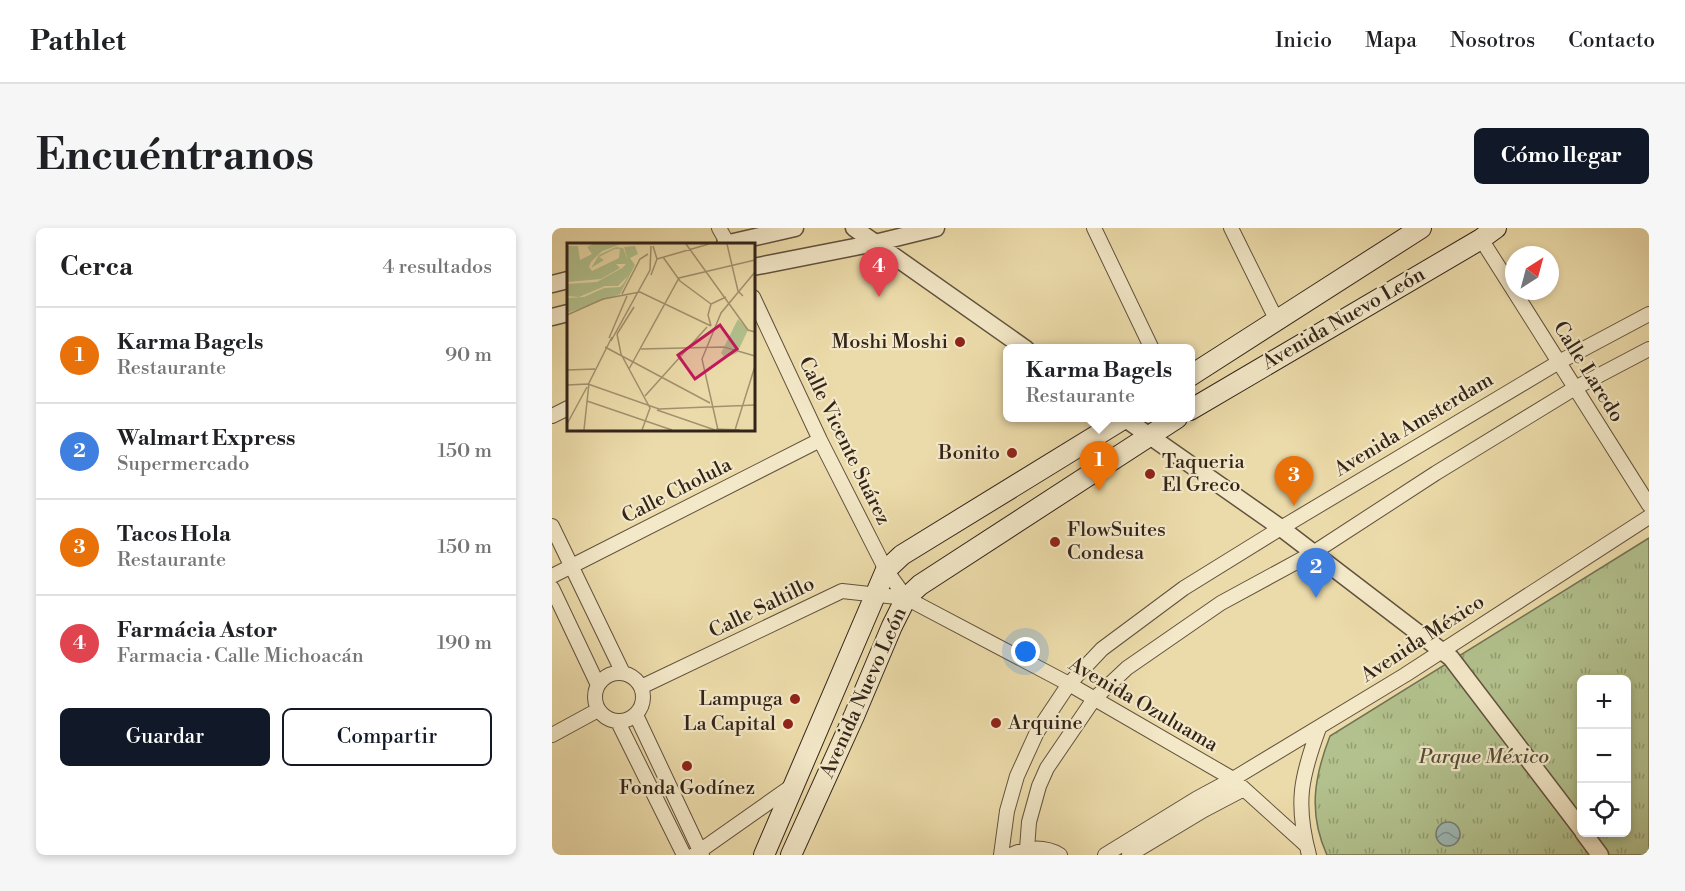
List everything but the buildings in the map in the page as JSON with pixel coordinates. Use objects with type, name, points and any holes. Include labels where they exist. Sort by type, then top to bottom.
[{"type":"main road","name":"Avenida Nuevo León","points":[[1195,373],[1421,228]]},
{"type":"main road","name":"Avenida Nuevo León","points":[[1195,408],[1489,233]]},
{"type":"main road","name":"Avenida Nuevo León","points":[[764,855],[886,570],[902,555],[1118,422]]},
{"type":"main road","name":"Avenida Nuevo León","points":[[791,855],[906,598],[920,585],[1169,422]]},
{"type":"street","points":[[719,228],[726,243]]},
{"type":"street","points":[[731,243],[795,228]]},
{"type":"street","points":[[854,228],[874,235],[1021,344]]},
{"type":"street","points":[[754,267],[874,235],[936,228]]},
{"type":"street","points":[[1094,228],[1150,344]]},
{"type":"street","points":[[1231,228],[1277,321]]},
{"type":"street","name":"Calle Laredo","points":[[1489,233],[1505,270]]},
{"type":"street","points":[[552,284],[567,280]]},
{"type":"street","name":"Calle Laredo","points":[[1520,300],[1649,505]]},
{"type":"street","points":[[552,317],[567,313]]},
{"type":"street","name":"Calle Vicente Suárez","points":[[757,314],[886,570],[906,598]]},
{"type":"street","name":"Avenida Amsterdam","points":[[1001,855],[1006,811],[1017,776],[1037,732],[1069,684],[1102,649],[1184,588],[1281,528],[1559,362],[1649,314]]},
{"type":"street","points":[[1027,849],[1029,822],[1039,786],[1047,768],[1094,699],[1127,668],[1221,603],[1313,553],[1436,473],[1575,388],[1649,349]]},
{"type":"street","points":[[552,416],[567,408]]},
{"type":"street","points":[[1130,422],[1281,528],[1451,658],[1577,824]]},
{"type":"street","name":"Calle Cholula","points":[[552,576],[820,440]]},
{"type":"street","name":"Avenida México","points":[[1200,804],[1233,779],[1442,651],[1649,517]]},
{"type":"street","points":[[552,526],[623,674]]},
{"type":"street","points":[[552,588],[598,685]]},
{"type":"street","name":"Calle Saltillo","points":[[641,687],[842,591],[906,598]]},
{"type":"street","name":"Avenida Ozuluama","points":[[906,598],[1069,684],[1233,779]]},
{"type":"street","points":[[623,674],[630,676],[641,687],[643,702],[636,716],[618,722],[610,720],[598,710],[595,698],[598,685],[609,675],[623,674]]},
{"type":"street","points":[[552,735],[598,710]]},
{"type":"street","points":[[636,716],[699,854],[794,784]]},
{"type":"street","points":[[618,722],[684,855]]},
{"type":"street","points":[[1307,850],[1301,817],[1300,790],[1319,728]]},
{"type":"street","points":[[1233,779],[1307,850]]},
{"type":"street","points":[[1105,855],[1200,804],[1244,789]]},
{"type":"street","points":[[1129,855],[1200,804]]},
{"type":"street","points":[[1586,837],[1600,855]]},
{"type":"street","points":[[1011,855],[1027,849],[1042,849],[1060,855]]},
{"type":"green space","name":"Parque México","points":[[1649,538],[1649,855],[1327,855],[1317,825],[1315,810],[1317,781],[1330,736]]},
{"type":"water","points":[[1448,822],[1453,823],[1459,829],[1459,839],[1453,845],[1448,846],[1443,845],[1437,839],[1436,834],[1437,829],[1443,823]]},
{"type":"place","name":"Farmácia Astor","points":[[879,297]]},
{"type":"place","name":"Moshi Moshi","points":[[960,342]]},
{"type":"place","name":"Bonito","points":[[1012,453]]},
{"type":"place","name":"Taqueria El Greco","points":[[1150,474]]},
{"type":"place","name":"Karma Bagels","points":[[1099,491]]},
{"type":"place","name":"Tacos Hola","points":[[1294,506]]},
{"type":"place","name":"FlowSuites Condesa","points":[[1055,542]]},
{"type":"place","name":"Walmart Express","points":[[1316,598]]},
{"type":"place","name":"Lampuga","points":[[795,699]]},
{"type":"place","name":"Arquine","points":[[996,723]]},
{"type":"place","name":"La Capital","points":[[788,724]]},
{"type":"place","name":"Fonda Godínez","points":[[687,766]]}]
